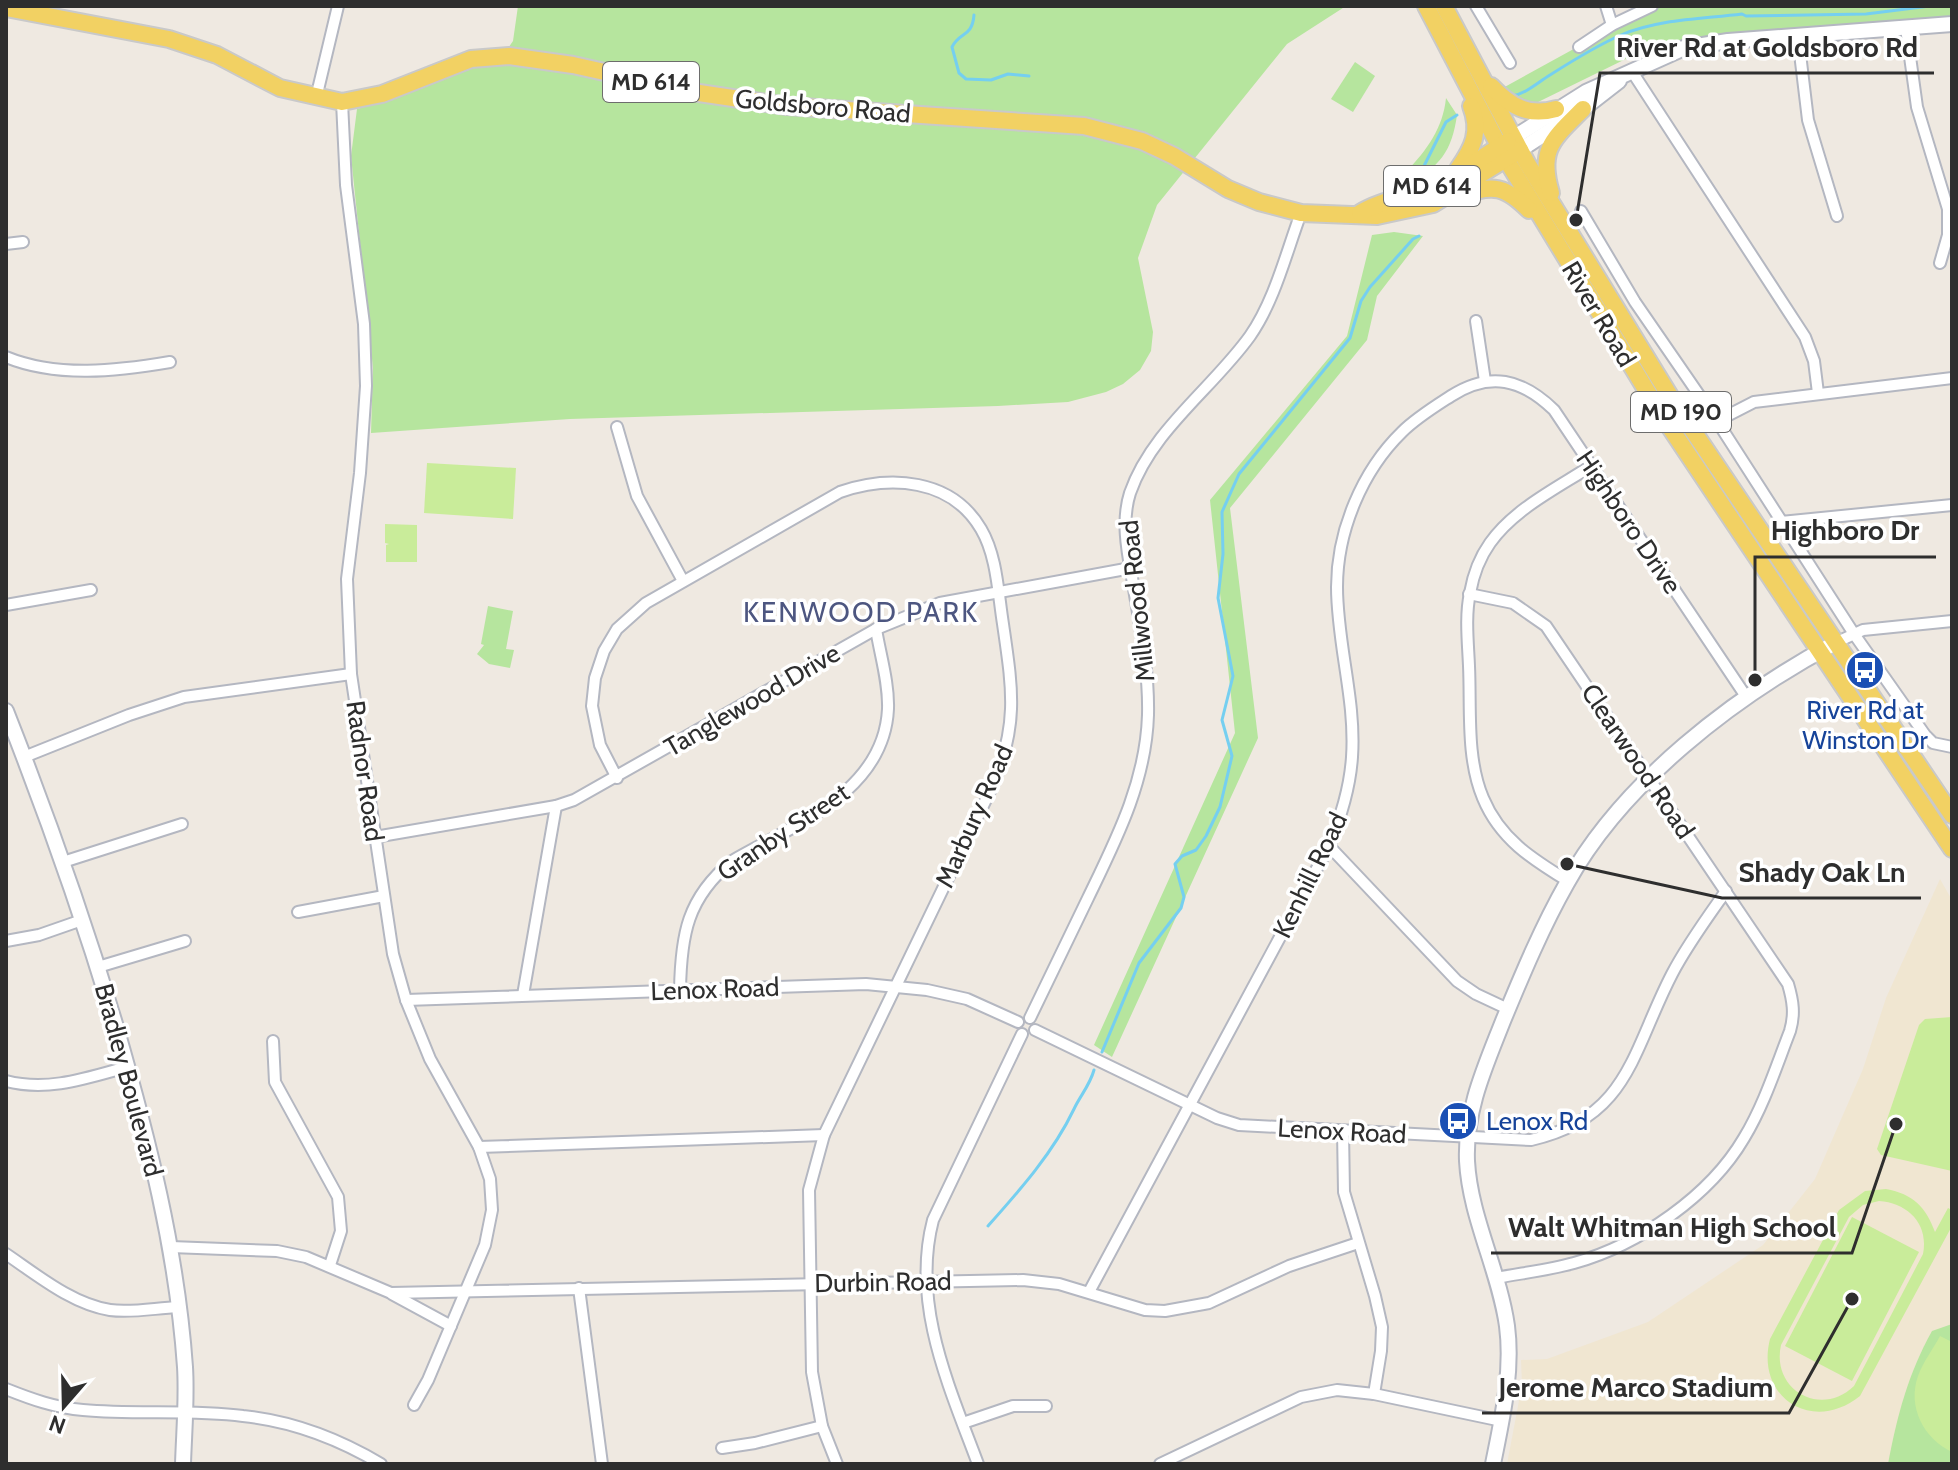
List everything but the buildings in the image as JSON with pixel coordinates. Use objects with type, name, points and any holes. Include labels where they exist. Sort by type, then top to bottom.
[{"type":"main road","name":"River Road","points":[[1426,6],[1457,67],[1509,149],[1556,211],[1673,401],[1952,815]]},
{"type":"main road","name":"River Road","points":[[1444,6],[1480,76],[1509,149],[1562,253],[1659,411],[1952,849]]},
{"type":"main road","name":"Goldsboro Road","points":[[6,8],[169,39],[217,55],[280,88],[342,102],[382,94],[471,59],[503,56],[528,57],[699,93],[787,106],[1084,126],[1142,141],[1174,156],[1228,189],[1259,202],[1301,213],[1377,216],[1433,204],[1509,149],[1556,109],[1631,70],[1684,48],[1728,41],[1952,24]]},
{"type":"main road","points":[[1452,177],[1473,147],[1476,126],[1457,67]]},
{"type":"main road","name":"Goldsboro Road","points":[[1360,213],[1373,205],[1406,197],[1509,149],[1583,109],[1631,70]]},
{"type":"main road","points":[[1480,76],[1510,105],[1543,113],[1556,109]]},
{"type":"main road","points":[[1556,211],[1545,168],[1548,150],[1583,109]]},
{"type":"main road","points":[[1433,204],[1483,187],[1501,189],[1516,197],[1537,218],[1562,253]]},
{"type":"main road","points":[[1493,1464],[1502,1421],[1507,1326],[1470,1188],[1468,1138],[1477,1087],[1508,1009],[1568,881],[1598,837],[1651,777],[1697,734],[1747,698],[1835,643]]},
{"type":"main road","name":"Bradley Boulevard","points":[[6,711],[63,862],[98,967],[161,1199],[171,1247],[185,1366],[183,1464]]},
{"type":"street","points":[[316,98],[338,6]]},
{"type":"street","points":[[1476,6],[1510,63]]},
{"type":"street","points":[[1606,6],[1612,25]]},
{"type":"street","points":[[1579,47],[1612,25],[1652,6]]},
{"type":"street","points":[[1906,28],[1917,107],[1948,209],[1948,235],[1940,263]]},
{"type":"street","points":[[1798,37],[1808,120],[1837,216]]},
{"type":"street","points":[[1631,70],[1805,337],[1814,361],[1818,393]]},
{"type":"street","name":"Radnor Road","points":[[342,102],[346,185],[364,324],[366,386],[360,476],[347,579],[351,674],[393,954],[406,1000],[430,1059],[479,1147],[490,1179],[492,1210],[485,1245],[414,1405]]},
{"type":"street","points":[[1581,211],[1635,302],[1717,421],[1854,634],[1933,743],[1952,747]]},
{"type":"street","name":"Millwood Road","points":[[1030,1018],[1125,823],[1141,771],[1148,717],[1146,661],[1131,568],[1126,515],[1129,496],[1154,445],[1223,370],[1252,333],[1267,306],[1301,213]]},
{"type":"street","points":[[6,244],[23,242]]},
{"type":"street","points":[[1476,321],[1485,381]]},
{"type":"street","points":[[6,357],[44,368],[68,370],[109,371],[170,362]]},
{"type":"street","points":[[1717,421],[1754,402],[1952,378]]},
{"type":"street","name":"Highboro Drive","points":[[1485,381],[1511,382],[1539,395],[1554,410],[1747,698]]},
{"type":"street","name":"Kenhill Road","points":[[1089,1292],[1329,846],[1344,808],[1352,758],[1352,726],[1337,587],[1340,553],[1349,517],[1369,475],[1402,432],[1461,389],[1485,381]]},
{"type":"street","points":[[617,427],[637,496],[683,581]]},
{"type":"street","points":[[1568,881],[1517,848],[1483,798],[1474,766],[1472,744],[1469,594],[1480,560],[1502,529],[1591,466]]},
{"type":"street","name":"Marbury Road","points":[[617,778],[600,745],[592,706],[595,678],[604,651],[617,629],[646,603],[840,492],[888,481],[914,483],[938,490],[965,508],[981,529],[992,557],[1013,693],[1008,741],[993,785],[824,1135],[809,1190],[812,1372],[822,1426],[837,1464]]},
{"type":"street","points":[[1781,522],[1952,505]]},
{"type":"street","name":"Tanglewood Drive","points":[[375,837],[556,806],[574,800],[876,629],[940,603],[1131,568]]},
{"type":"street","points":[[6,605],[91,590]]},
{"type":"street","name":"Clearwood Road","points":[[1469,594],[1513,603],[1546,626],[1651,777],[1788,984],[1793,1002],[1790,1031],[1744,1138],[1730,1160],[1686,1205],[1622,1245],[1575,1262],[1496,1278]]},
{"type":"street","points":[[1835,643],[1863,630],[1952,621]]},
{"type":"street","name":"Granby Street","points":[[680,990],[684,932],[691,911],[717,873],[836,800],[859,780],[875,758],[886,726],[888,705],[876,629]]},
{"type":"street","points":[[24,757],[129,715],[184,697],[351,674]]},
{"type":"street","points":[[523,995],[556,806]]},
{"type":"street","points":[[63,862],[182,824]]},
{"type":"street","points":[[1329,846],[1457,981],[1508,1009]]},
{"type":"street","name":"Lenox Road","points":[[1035,1030],[1190,1106],[1239,1125],[1531,1140],[1559,1134],[1583,1122],[1608,1102],[1625,1077],[1671,975],[1726,891]]},
{"type":"street","points":[[298,912],[384,896]]},
{"type":"street","points":[[6,941],[39,935],[82,920]]},
{"type":"street","points":[[98,967],[185,941]]},
{"type":"street","name":"Lenox Road","points":[[406,1000],[895,985],[967,999],[1018,1022]]},
{"type":"street","points":[[1024,1017],[1030,1018],[1035,1021],[1035,1030],[1028,1036],[1022,1034],[1018,1022],[1024,1017]]},
{"type":"street","points":[[978,1464],[935,1346],[926,1247],[933,1220],[1022,1034]]},
{"type":"street","points":[[273,1041],[275,1082],[338,1197],[341,1231],[330,1265]]},
{"type":"street","points":[[6,1081],[66,1084],[127,1067]]},
{"type":"street","points":[[1343,1131],[1344,1192],[1382,1327],[1374,1394]]},
{"type":"street","points":[[479,1147],[824,1135]]},
{"type":"street","name":"Durbin Road","points":[[391,1293],[1023,1280],[1059,1284],[1145,1310],[1165,1311],[1209,1303],[1289,1266],[1358,1243]]},
{"type":"street","name":"Durbin Road","points":[[171,1247],[277,1251],[330,1265],[391,1293],[451,1326]]},
{"type":"street","points":[[6,1254],[90,1305],[126,1311],[178,1307]]},
{"type":"street","points":[[579,1288],[602,1464]]},
{"type":"street","points":[[6,1389],[36,1402],[81,1410],[185,1412],[280,1422],[328,1437],[373,1462]]},
{"type":"street","points":[[1160,1464],[1301,1397],[1337,1390],[1374,1394],[1502,1421]]},
{"type":"street","points":[[963,1423],[1013,1406],[1046,1406]]},
{"type":"street","points":[[722,1448],[822,1426]]},
{"type":"shaded area","points":[[1940,879],[1952,900],[1952,1464],[1507,1464],[1522,1385],[1521,1360],[1547,1359],[1648,1322],[1763,1245],[1815,1179],[1863,1069],[1886,998]]},
{"type":"green space","points":[[518,6],[1346,6],[1287,44],[1157,205],[1138,258],[1153,332],[1151,351],[1140,370],[1123,384],[1106,392],[1068,402],[998,406],[570,419],[371,433],[373,368],[351,156],[357,109],[458,70],[498,63],[513,41]]},
{"type":"green space","points":[[1652,6],[1952,6],[1952,21],[1717,34],[1642,51],[1534,104],[1517,102],[1501,89]]},
{"type":"green space","points":[[1355,62],[1375,76],[1353,112],[1331,99]]},
{"type":"green space","points":[[1446,98],[1457,115],[1448,148],[1436,164],[1407,184],[1406,172],[1433,138]]},
{"type":"green space","points":[[1394,232],[1423,236],[1377,296],[1367,340],[1230,508],[1258,738],[1112,1057],[1094,1045],[1235,733],[1210,500],[1347,336],[1372,235]]},
{"type":"green space","points":[[427,463],[516,468],[513,519],[424,513]]},
{"type":"green space","points":[[385,524],[417,525],[417,562],[386,562],[386,545],[389,544],[385,543]]},
{"type":"green space","points":[[488,606],[513,611],[506,649],[514,650],[510,668],[489,664],[477,654],[484,645],[481,644]]},
{"type":"green space","points":[[1952,1017],[1952,1171],[1881,1155],[1877,1149],[1919,1025],[1925,1019]]},
{"type":"green space","points":[[1886,1189],[1911,1198],[1923,1209],[1935,1232],[1948,1208],[1952,1210],[1952,1226],[1860,1396],[1842,1407],[1824,1411],[1807,1410],[1792,1404],[1779,1393],[1771,1378],[1768,1360],[1770,1339],[1839,1210],[1865,1191]],"holes":[[[1879,1201],[1914,1217],[1923,1233],[1923,1254],[1854,1386],[1841,1395],[1827,1399],[1814,1399],[1801,1394],[1784,1375],[1780,1361],[1781,1345],[1849,1217],[1863,1205]]]},
{"type":"green space","points":[[1852,1217],[1919,1252],[1852,1381],[1785,1346]]},
{"type":"green space","points":[[1952,1324],[1952,1464],[1888,1464],[1904,1396],[1916,1363],[1932,1331]]},
{"type":"green space","points":[[1940,1336],[1952,1342],[1952,1452],[1926,1430],[1920,1421],[1915,1399],[1918,1376]]},
{"type":"waterway","points":[[1512,96],[1602,44],[1650,26],[1742,14],[1866,14],[1930,6]]},
{"type":"waterway","points":[[974,15],[971,27],[952,47],[959,73],[966,79],[991,80],[1008,74],[1029,76]]},
{"type":"waterway","points":[[1423,168],[1446,122],[1457,115]]},
{"type":"waterway","points":[[1102,1052],[1139,963],[1181,908],[1184,897],[1175,864],[1182,856],[1196,850],[1206,836],[1220,807],[1232,756],[1222,720],[1233,676],[1218,598],[1223,554],[1222,512],[1239,474],[1350,338],[1361,301],[1370,287],[1419,236]]},
{"type":"waterway","points":[[988,1226],[1046,1156],[1094,1070]]},
{"type":"place","name":"River Rd at Goldsboro Rd","points":[[1576,220]]},
{"type":"place","name":"River Rd at Winston Dr","points":[[1865,670]]},
{"type":"place","name":"Highboro Dr","points":[[1755,680]]},
{"type":"place","name":"Shady Oak Ln","points":[[1567,864]]},
{"type":"place","name":"Lenox Rd","points":[[1458,1121]]},
{"type":"place","name":"Walt Whitman High School","points":[[1896,1124]]},
{"type":"place","name":"Jerome Marco Stadium","points":[[1852,1299]]},
{"type":"district","name":"KENWOOD PARK","points":[[861,612]]}]
